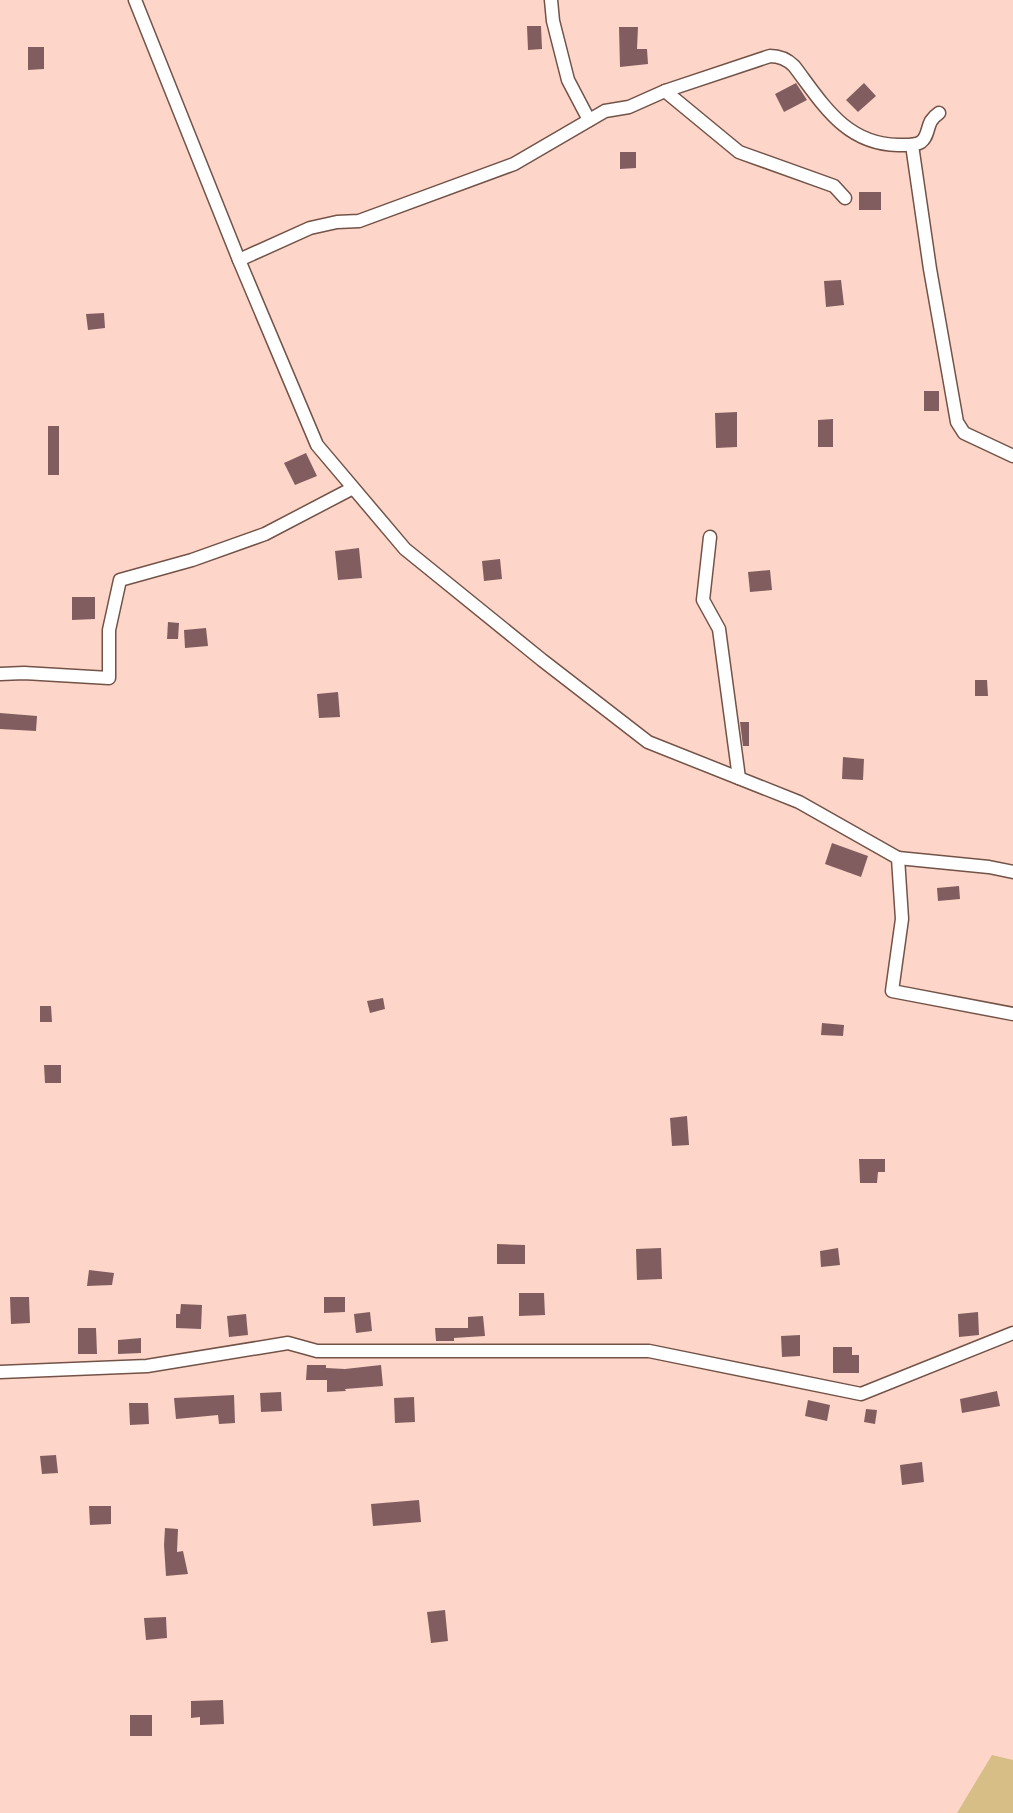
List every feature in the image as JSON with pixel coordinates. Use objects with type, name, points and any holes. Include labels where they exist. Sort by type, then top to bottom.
[{"type":"street","points":[[135,0],[317,444],[405,549],[542,660],[648,742],[799,802],[898,858],[989,867],[1013,872]]},
{"type":"street","points":[[551,0],[568,80],[588,120]]},
{"type":"street","points":[[240,260],[310,228],[337,222],[359,221],[514,164],[605,111],[629,107],[665,91],[755,60],[777,56],[787,59],[833,117],[849,130],[864,138],[890,144],[912,145],[920,142],[926,136],[931,120],[938,113]]},
{"type":"street","points":[[665,91],[739,152],[834,186],[845,198]]},
{"type":"street","points":[[912,145],[930,269],[957,422],[964,433],[1013,456]]},
{"type":"street","points":[[0,674],[109,678],[110,630],[120,580],[192,560],[265,534],[353,488]]},
{"type":"street","points":[[710,537],[703,600],[719,629],[739,778]]},
{"type":"street","points":[[898,858],[902,919],[892,991],[1013,1014]]},
{"type":"street","points":[[0,1372],[147,1366],[288,1343],[317,1351],[649,1351],[861,1394],[1013,1333]]},
{"type":"shaded area","points":[[992,1755],[1013,1760],[1013,1813],[957,1813]]},
{"type":"building","points":[[527,26],[541,26],[542,49],[528,50]]},
{"type":"building","points":[[619,27],[638,27],[637,49],[647,49],[648,64],[620,67]]},
{"type":"building","points":[[28,47],[44,47],[44,69],[28,70]]},
{"type":"building","points":[[796,83],[807,100],[784,112],[775,94]]},
{"type":"building","points":[[864,83],[876,96],[858,112],[846,100]]},
{"type":"building","points":[[620,152],[636,152],[636,168],[620,169]]},
{"type":"building","points":[[859,192],[881,192],[881,210],[859,210]]},
{"type":"building","points":[[841,280],[844,305],[826,307],[824,281]]},
{"type":"building","points":[[104,313],[105,328],[88,330],[86,314]]},
{"type":"building","points":[[924,391],[939,391],[939,411],[924,411]]},
{"type":"building","points":[[737,412],[737,447],[716,448],[715,413]]},
{"type":"building","points":[[833,419],[833,447],[818,447],[818,420]]},
{"type":"building","points":[[48,426],[59,426],[59,475],[48,475]]},
{"type":"building","points":[[306,453],[317,476],[295,485],[284,463]]},
{"type":"building","points":[[359,548],[362,578],[338,580],[335,551]]},
{"type":"building","points":[[500,559],[502,579],[484,581],[482,561]]},
{"type":"building","points":[[770,570],[772,590],[750,592],[748,572]]},
{"type":"building","points":[[72,597],[95,597],[95,619],[72,620]]},
{"type":"building","points":[[168,622],[179,623],[178,639],[167,639]]},
{"type":"building","points":[[206,628],[208,646],[185,648],[184,630]]},
{"type":"building","points":[[975,680],[987,680],[988,696],[975,696]]},
{"type":"building","points":[[338,692],[340,717],[319,718],[317,694]]},
{"type":"building","points":[[0,713],[37,716],[36,731],[0,729]]},
{"type":"building","points":[[740,722],[749,722],[749,746],[743,746]]},
{"type":"building","points":[[843,757],[864,759],[863,780],[842,779]]},
{"type":"building","points":[[832,843],[868,856],[861,877],[825,864]]},
{"type":"building","points":[[959,886],[960,899],[938,901],[937,888]]},
{"type":"building","points":[[383,998],[385,1009],[370,1013],[367,1001]]},
{"type":"building","points":[[40,1006],[51,1006],[52,1022],[40,1022]]},
{"type":"building","points":[[822,1023],[844,1025],[843,1036],[821,1035]]},
{"type":"building","points":[[44,1065],[61,1065],[61,1083],[45,1083]]},
{"type":"building","points":[[687,1116],[689,1145],[672,1146],[670,1118]]},
{"type":"building","points":[[859,1159],[885,1159],[885,1172],[878,1172],[877,1183],[860,1183]]},
{"type":"building","points":[[497,1244],[525,1245],[525,1264],[497,1264]]},
{"type":"building","points":[[661,1248],[662,1279],[637,1280],[636,1249]]},
{"type":"building","points":[[838,1248],[840,1265],[821,1267],[820,1251]]},
{"type":"building","points":[[89,1270],[114,1273],[112,1285],[87,1286]]},
{"type":"building","points":[[519,1293],[544,1293],[545,1315],[519,1316]]},
{"type":"building","points":[[10,1297],[29,1297],[30,1323],[11,1324]]},
{"type":"building","points":[[324,1297],[345,1297],[345,1312],[324,1313]]},
{"type":"building","points":[[181,1304],[202,1305],[201,1329],[176,1328],[176,1314],[180,1314]]},
{"type":"building","points":[[370,1312],[372,1331],[356,1333],[354,1314]]},
{"type":"building","points":[[978,1312],[979,1335],[959,1337],[958,1314]]},
{"type":"building","points":[[246,1314],[248,1335],[229,1337],[227,1316]]},
{"type":"building","points":[[483,1316],[485,1336],[454,1338],[454,1341],[436,1341],[435,1328],[468,1328],[468,1317]]},
{"type":"building","points":[[78,1328],[96,1328],[97,1354],[78,1354]]},
{"type":"building","points":[[800,1335],[800,1356],[782,1357],[781,1336]]},
{"type":"building","points":[[141,1338],[141,1353],[118,1354],[118,1340]]},
{"type":"building","points":[[833,1347],[852,1347],[852,1355],[859,1355],[859,1373],[833,1373]]},
{"type":"building","points":[[307,1365],[326,1365],[326,1368],[345,1369],[381,1365],[383,1386],[327,1392],[327,1380],[306,1380]]},
{"type":"building","points":[[997,1391],[1000,1406],[962,1413],[960,1399]]},
{"type":"building","points":[[281,1392],[282,1411],[261,1412],[260,1393]]},
{"type":"building","points":[[234,1395],[235,1423],[219,1424],[218,1415],[176,1419],[174,1398]]},
{"type":"building","points":[[414,1397],[415,1422],[395,1423],[394,1398]]},
{"type":"building","points":[[808,1400],[830,1405],[827,1421],[805,1416]]},
{"type":"building","points":[[129,1403],[148,1403],[149,1424],[130,1425]]},
{"type":"building","points":[[866,1409],[877,1410],[875,1424],[864,1422]]},
{"type":"building","points":[[56,1455],[58,1473],[42,1474],[40,1456]]},
{"type":"building","points":[[922,1462],[924,1482],[902,1485],[900,1465]]},
{"type":"building","points":[[419,1500],[421,1522],[373,1526],[371,1504]]},
{"type":"building","points":[[89,1506],[111,1506],[111,1524],[90,1525]]},
{"type":"building","points":[[165,1528],[178,1529],[177,1552],[183,1551],[188,1574],[166,1576]]},
{"type":"building","points":[[445,1610],[448,1641],[431,1643],[427,1612]]},
{"type":"building","points":[[166,1617],[167,1638],[146,1640],[144,1618]]},
{"type":"building","points":[[223,1700],[224,1724],[200,1725],[200,1717],[191,1718],[191,1701]]},
{"type":"building","points":[[130,1715],[152,1715],[152,1736],[130,1736]]}]
